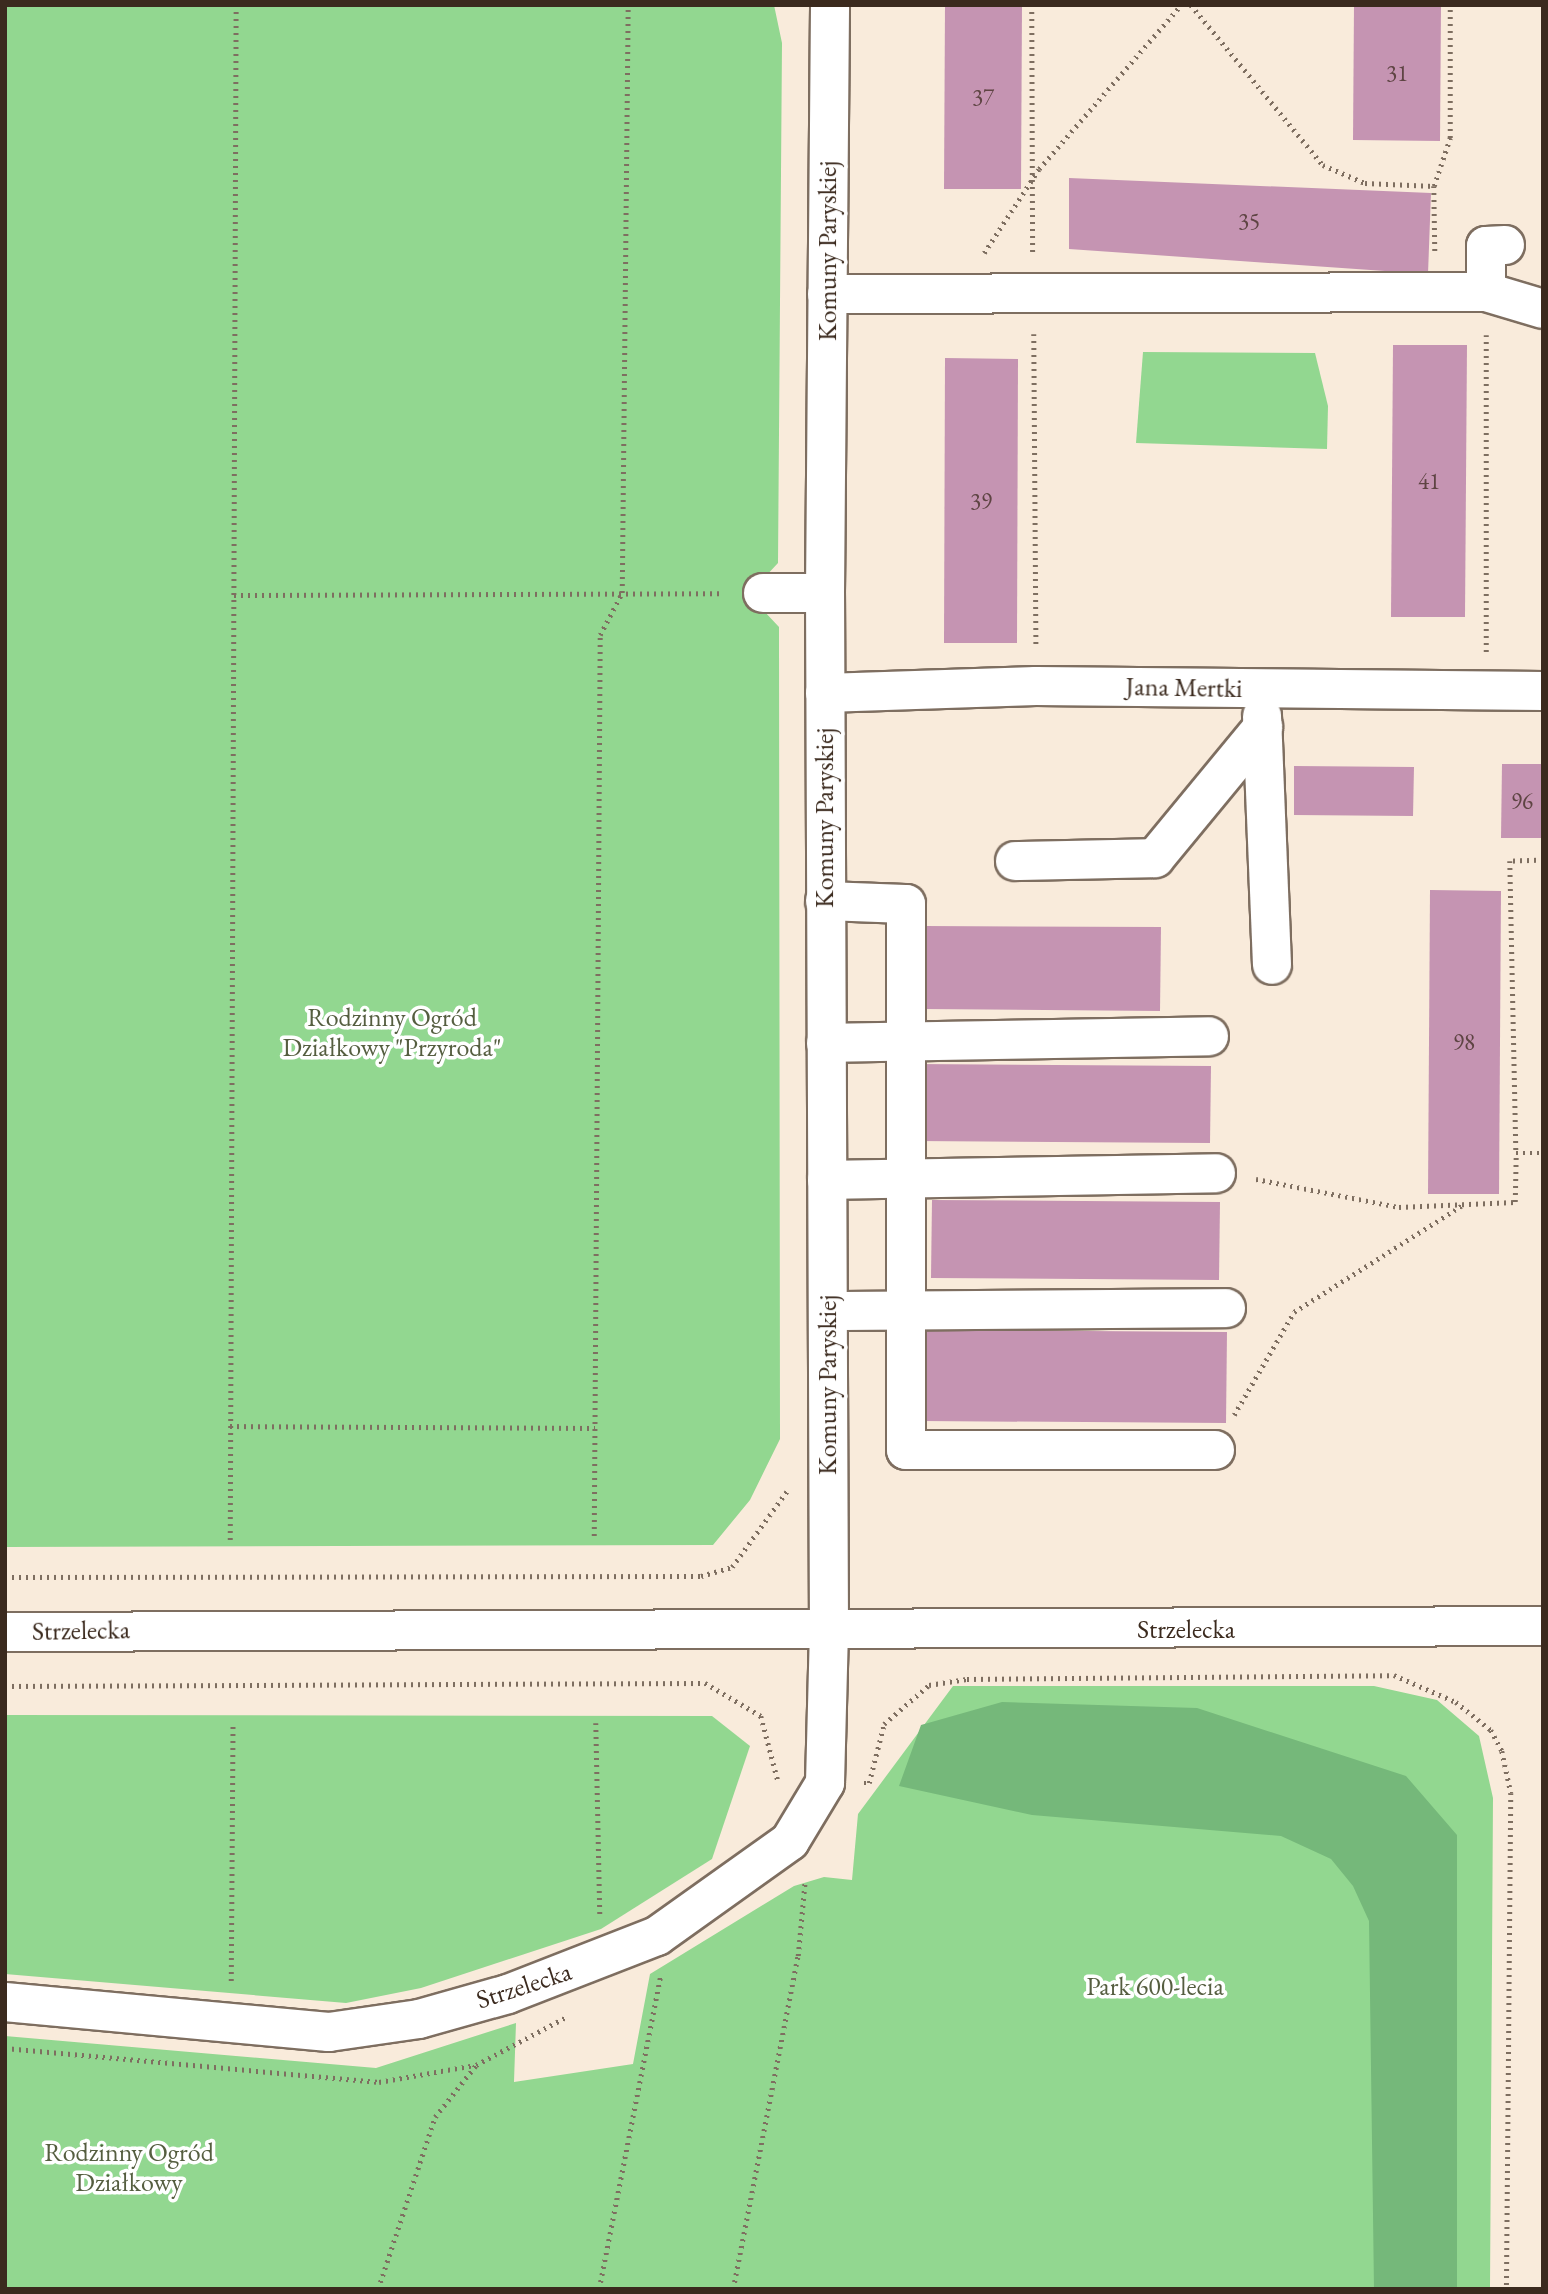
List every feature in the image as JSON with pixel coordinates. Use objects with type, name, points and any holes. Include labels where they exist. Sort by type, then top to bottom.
[{"type":"street","name":"Komuny Paryskiej","points":[[829,1630],[825,593],[830,5]]},
{"type":"street","points":[[1486,292],[1486,246],[1506,246]]},
{"type":"street","points":[[827,294],[1486,292],[1543,309]]},
{"type":"street","points":[[763,593],[825,593]]},
{"type":"street","name":"Jana Mertki","points":[[825,693],[1036,686],[1543,691]]},
{"type":"street","points":[[1259,690],[1263,727],[1272,965]]},
{"type":"street","points":[[1015,861],[1155,858],[1263,727]]},
{"type":"street","points":[[825,901],[906,904],[906,1450],[1215,1450]]},
{"type":"street","points":[[826,1043],[1209,1036]]},
{"type":"street","points":[[827,1180],[1216,1173]]},
{"type":"street","points":[[828,1311],[1226,1308]]},
{"type":"street","name":"Strzelecka","points":[[5,1632],[1543,1626]]},
{"type":"street","name":"Strzelecka","points":[[5,2002],[329,2032],[419,2019],[508,1994],[657,1936],[790,1841],[825,1783],[829,1630]]},
{"type":"path","points":[[230,1540],[236,5]]},
{"type":"path","points":[[594,1536],[600,635],[622,593],[628,5]]},
{"type":"path","points":[[1031,5],[1036,686]]},
{"type":"path","points":[[958,293],[1033,178],[1181,5]]},
{"type":"path","points":[[1191,5],[1323,165],[1365,183],[1434,186]]},
{"type":"path","points":[[1435,293],[1434,186],[1450,138],[1450,5]]},
{"type":"path","points":[[1486,292],[1486,691]]},
{"type":"path","points":[[234,595],[763,593]]},
{"type":"path","points":[[1216,1173],[1399,1207],[1515,1202],[1510,860],[1543,860]]},
{"type":"path","points":[[1516,1153],[1543,1153]]},
{"type":"path","points":[[1215,1450],[1294,1312],[1464,1204]]},
{"type":"path","points":[[230,1426],[595,1428]]},
{"type":"path","points":[[5,1577],[685,1576],[732,1566],[770,1520],[790,1485]]},
{"type":"path","points":[[5,1686],[705,1683],[761,1716],[777,1781],[869,1783],[884,1724],[929,1685],[967,1679],[1394,1675],[1455,1702],[1490,1730],[1502,1751],[1511,1793],[1507,2289]]},
{"type":"path","points":[[231,1993],[233,1722]]},
{"type":"path","points":[[596,1723],[601,1929]]},
{"type":"path","points":[[733,2289],[798,1956],[806,1882]]},
{"type":"path","points":[[599,2289],[662,1966]]},
{"type":"path","points":[[378,2289],[435,2117],[476,2065],[515,2047]]},
{"type":"green space","name":"Rodzinny Ogród Działkowy \"Przyroda\"","points":[[5,5],[774,5],[782,43],[778,563],[764,578],[763,610],[779,627],[780,1439],[750,1500],[713,1545],[5,1547]]},
{"type":"green space","points":[[1143,352],[1315,353],[1328,406],[1327,449],[1136,443]]},
{"type":"green space","name":"Park 600-lecia","points":[[953,1686],[1374,1686],[1437,1700],[1479,1736],[1493,1798],[1490,2289],[5,2289],[5,2036],[376,2068],[516,2023],[514,2082],[633,2064],[650,1974],[794,1886],[824,1877],[852,1880],[858,1814]]},
{"type":"green space","points":[[1002,1702],[1197,1708],[1406,1776],[1457,1835],[1457,2289],[1374,2289],[1369,1921],[1353,1886],[1331,1859],[1281,1836],[1032,1815],[899,1786],[921,1725]]},
{"type":"green space","points":[[5,1715],[712,1716],[750,1746],[712,1859],[601,1929],[421,1988],[346,2003],[5,1974]]},
{"type":"building","points":[[945,5],[1022,5],[1021,189],[944,189]]},
{"type":"building","points":[[1354,5],[1441,5],[1440,141],[1353,140]]},
{"type":"building","points":[[1069,178],[1431,193],[1428,274],[1069,249]]},
{"type":"building","points":[[1393,345],[1467,345],[1465,617],[1391,617]]},
{"type":"building","points":[[945,358],[1018,359],[1017,643],[944,643]]},
{"type":"building","points":[[1502,764],[1543,764],[1543,838],[1501,838]]},
{"type":"building","points":[[1294,766],[1414,767],[1413,816],[1294,815]]},
{"type":"building","points":[[1430,890],[1501,891],[1499,1194],[1428,1194]]},
{"type":"building","points":[[924,926],[1161,927],[1160,1011],[923,1009]]},
{"type":"building","points":[[916,1064],[1211,1066],[1210,1143],[916,1141]]},
{"type":"building","points":[[932,1200],[1220,1202],[1219,1280],[931,1278]]},
{"type":"building","points":[[923,1330],[1227,1332],[1226,1423],[922,1421]]},
{"type":"park label","name":"Rodzinny Ogród Działkowy","points":[[129,2168]]}]
